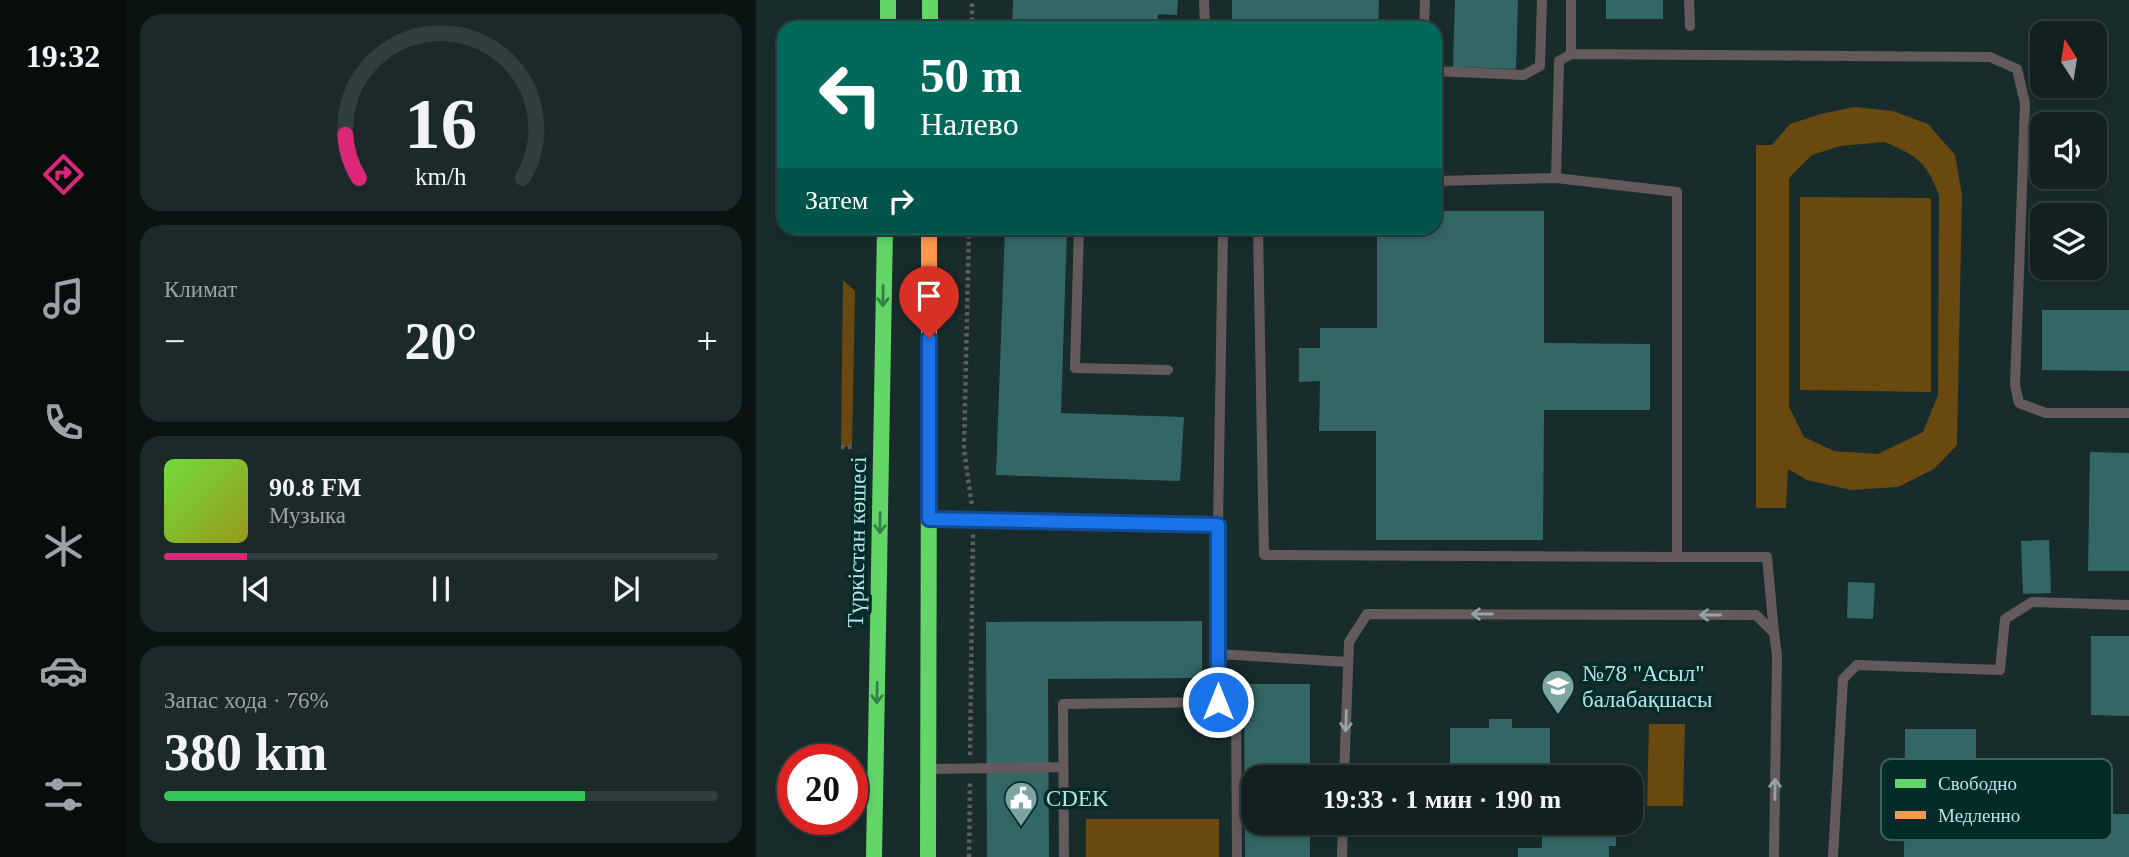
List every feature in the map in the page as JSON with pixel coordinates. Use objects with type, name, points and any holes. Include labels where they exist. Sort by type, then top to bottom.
[{"type":"main road","points":[[888,0],[888,21]]},
{"type":"main road","points":[[930,0],[930,21]]},
{"type":"main road","name":"Түркістан көшесі","points":[[874,857],[885,235]]},
{"type":"main road","points":[[928,857],[929,235]]},
{"type":"lane","points":[[1204,0],[1205,21]]},
{"type":"lane","points":[[1424,21],[1425,0]]},
{"type":"lane","points":[[1442,71],[1524,75],[1540,66],[1542,0]]},
{"type":"lane","points":[[1571,0],[1571,54]]},
{"type":"lane","points":[[1689,0],[1689,26]]},
{"type":"lane","points":[[1556,178],[1559,61],[1571,54],[1990,57],[2017,69],[2025,103],[2015,385],[2019,403],[2046,413],[2129,412]]},
{"type":"lane","points":[[1442,181],[1556,178],[1677,192],[1677,557]]},
{"type":"lane","points":[[1079,235],[1075,368],[1168,370]]},
{"type":"lane","points":[[1218,702],[1223,235]]},
{"type":"lane","points":[[1258,235],[1264,555],[1767,557],[1776,655],[1774,857]]},
{"type":"lane","points":[[929,519],[1218,525]]},
{"type":"lane","points":[[1833,857],[1843,679],[1857,665],[2000,670],[2005,619],[2032,602],[2129,605]]},
{"type":"lane","points":[[1344,765],[1349,642],[1367,614],[1756,615],[1774,633]]},
{"type":"lane","points":[[1218,654],[1348,662]]},
{"type":"lane","points":[[1064,857],[1063,704],[1218,702],[1237,703],[1237,857]]},
{"type":"lane","points":[[928,769],[1063,767]]},
{"type":"lane","points":[[1342,857],[1343,835]]},
{"type":"path","points":[[972,0],[972,21]]},
{"type":"path","points":[[969,235],[964,449],[974,520],[969,857]]},
{"type":"path","points":[[841,447],[852,447]]},
{"type":"shaded area","points":[[1854,107],[1893,111],[1928,124],[1955,155],[1962,195],[1957,445],[1934,469],[1898,487],[1851,490],[1807,480],[1788,469],[1786,508],[1756,508],[1756,145],[1772,145],[1790,124]],"holes":[[[1884,142],[1919,161],[1939,195],[1938,395],[1923,432],[1878,454],[1834,451],[1804,437],[1789,407],[1789,178],[1812,155],[1840,146]]]},
{"type":"shaded area","points":[[1800,197],[1931,198],[1931,392],[1800,390]]},
{"type":"shaded area","points":[[843,280],[855,291],[852,447],[841,447]]},
{"type":"shaded area","points":[[1649,724],[1685,724],[1683,806],[1647,806]]},
{"type":"shaded area","points":[[1086,819],[1219,819],[1219,857],[1086,857]]},
{"type":"building","points":[[1013,0],[1178,0],[1177,15],[1158,14],[1158,21],[1012,21]]},
{"type":"building","points":[[1232,0],[1379,0],[1378,21],[1232,21]]},
{"type":"building","points":[[1455,0],[1518,0],[1516,69],[1453,67]]},
{"type":"building","points":[[1606,0],[1663,0],[1663,19],[1606,19]]},
{"type":"building","points":[[1442,211],[1544,211],[1544,343],[1650,344],[1650,410],[1544,410],[1543,540],[1376,540],[1376,431],[1319,431],[1320,381],[1299,382],[1299,348],[1320,348],[1320,328],[1377,328],[1377,235],[1442,235]]},
{"type":"building","points":[[1005,235],[1067,235],[1061,413],[1184,417],[1180,481],[996,475]]},
{"type":"building","points":[[2042,310],[2129,310],[2129,371],[2042,370]]},
{"type":"building","points":[[2090,452],[2129,453],[2129,571],[2088,571]]},
{"type":"building","points":[[2049,540],[2051,593],[2023,594],[2021,541]]},
{"type":"building","points":[[1848,582],[1875,583],[1873,619],[1847,618]]},
{"type":"building","points":[[1202,621],[1202,678],[1048,679],[1049,857],[987,857],[986,622]]},
{"type":"building","points":[[2091,636],[2129,636],[2129,716],[2091,715]]},
{"type":"building","points":[[1244,684],[1310,684],[1310,765],[1244,765]]},
{"type":"building","points":[[1489,719],[1512,719],[1512,728],[1550,728],[1550,765],[1450,765],[1450,728],[1489,728]]},
{"type":"building","points":[[1905,729],[1976,729],[1976,759],[1905,759]]},
{"type":"building","points":[[2112,814],[2129,814],[2129,857],[1904,857],[1904,840],[2112,840]]},
{"type":"building","points":[[1245,835],[1310,835],[1310,857],[1245,857]]},
{"type":"building","points":[[1542,835],[1616,835],[1616,846],[1609,846],[1609,857],[1518,857],[1518,848],[1542,848]]},
{"type":"traffic: fast","points":[[888,0],[888,21]]},
{"type":"traffic: fast","points":[[930,0],[930,21]]},
{"type":"traffic: fast","points":[[874,857],[885,235]]},
{"type":"traffic: fast","points":[[928,857],[929,427]]},
{"type":"traffic: slow","points":[[929,235],[929,427]]},
{"type":"place","name":"№78 \"Асыл\" балабақшасы","points":[[1558,716]]},
{"type":"place","name":"CDEK","points":[[1021,828]]},
{"type":"route","points":[[929,338],[929,519],[1218,525],[1218,702]]}]
